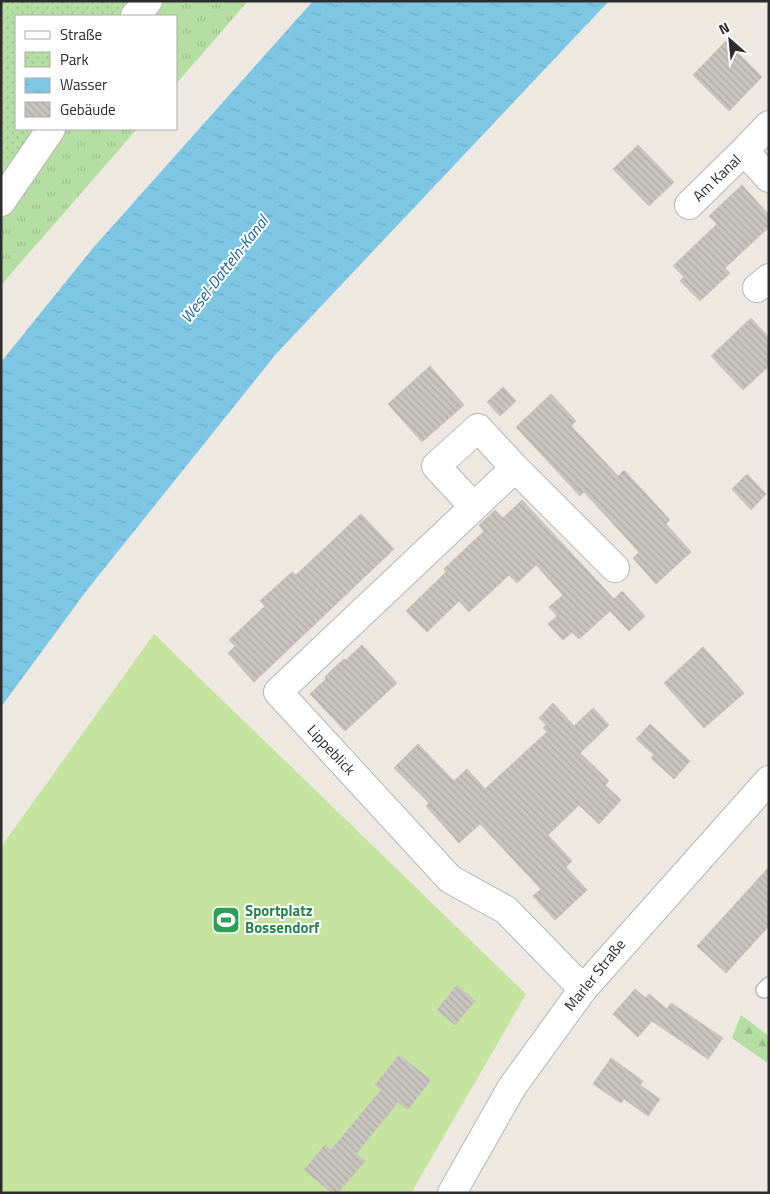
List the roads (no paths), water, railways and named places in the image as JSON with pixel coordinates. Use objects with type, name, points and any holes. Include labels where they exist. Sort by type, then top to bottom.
[{"type":"street","points":[[136,15],[148,1]]},
{"type":"street","name":"Am Kanal","points":[[689,205],[769,125]]},
{"type":"street","points":[[1,202],[50,130]]},
{"type":"street","name":"Am Kanal","points":[[744,151],[769,178]]},
{"type":"street","points":[[473,506],[436,466],[478,428],[515,468],[615,568]]},
{"type":"street","name":"Lippeblick","points":[[515,468],[278,692],[450,879],[506,910],[583,989]]},
{"type":"street","name":"Marler Straße","points":[[452,1193],[512,1087],[583,989],[769,780]]},
{"type":"water","name":"Wesel-Datteln-Kanal","points":[[313,1],[609,1],[276,354],[87,590],[1,707],[1,362],[93,248]]},
{"type":"place","name":"Sportplatz Bossendorf","points":[[226,920]]}]
